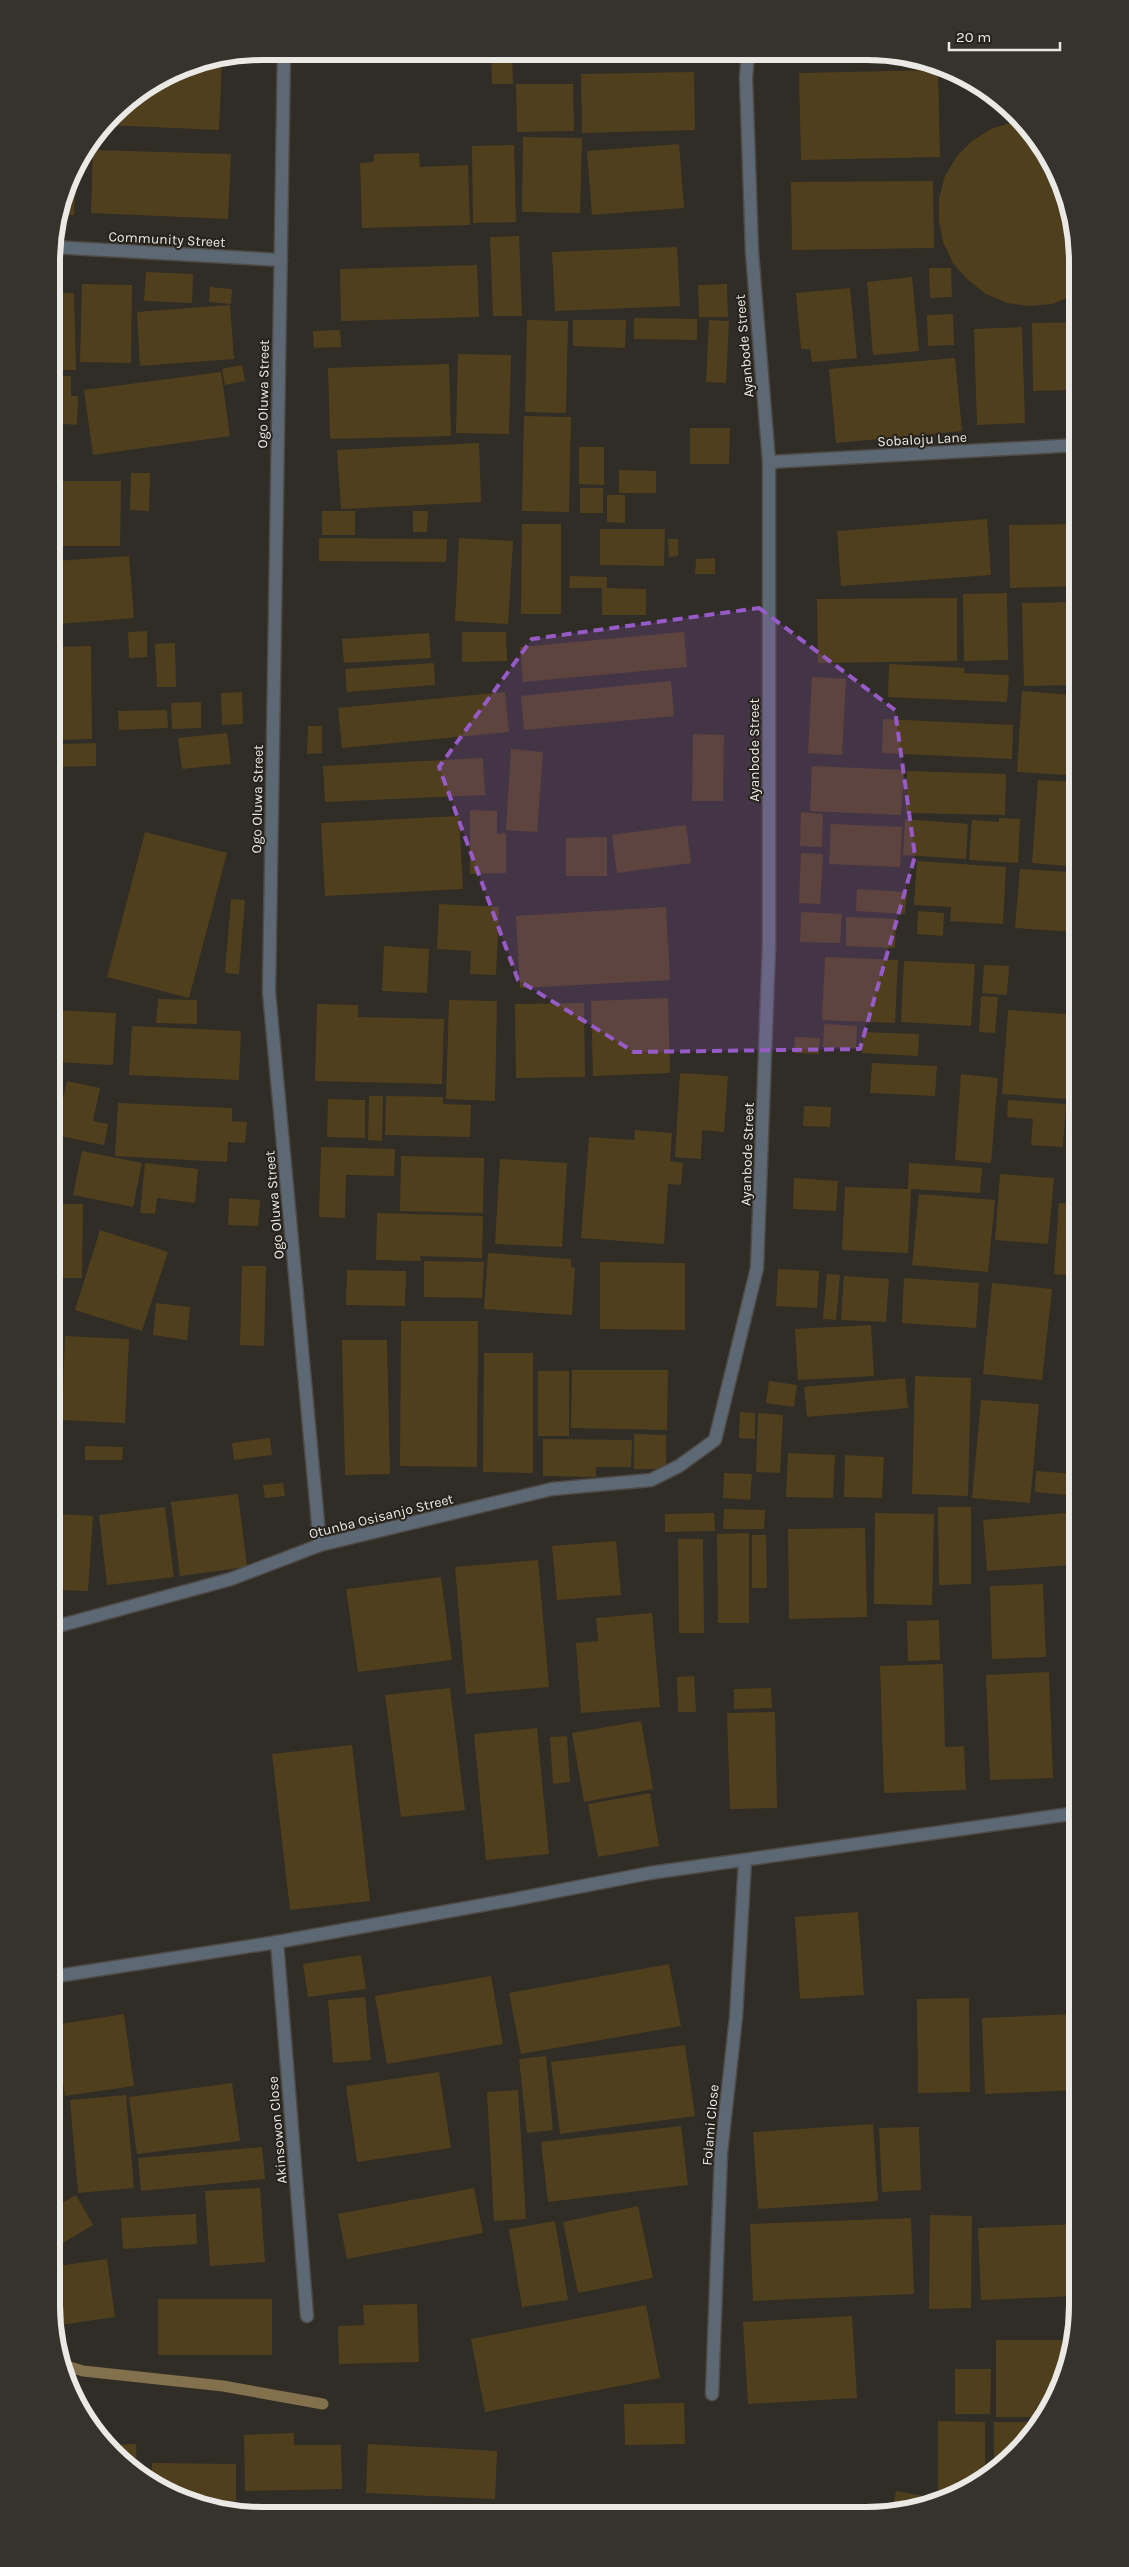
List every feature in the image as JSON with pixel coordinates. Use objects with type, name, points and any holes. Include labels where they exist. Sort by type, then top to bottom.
[{"type":"street","name":"Ogo Oluwa Street","points":[[284,60],[270,992],[320,1544]]},
{"type":"street","name":"Ayanbode Street","points":[[715,1440],[758,1268],[769,946],[769,462],[752,252],[746,77],[747,60]]},
{"type":"street","name":"Community Street","points":[[60,247],[281,260]]},
{"type":"street","name":"Sobaloju Lane","points":[[769,462],[1069,445]]},
{"type":"street","name":"Otunba Osisanjo Street","points":[[60,1626],[231,1579],[320,1544],[552,1489],[651,1480],[679,1466],[715,1440]]},
{"type":"street","points":[[60,1976],[277,1942],[511,1900],[650,1872],[1069,1814]]},
{"type":"street","name":"Folami Close","points":[[712,2394],[721,2153],[736,2017],[745,1860]]},
{"type":"street","name":"Akinsowon Close","points":[[277,1942],[306,2316]]},
{"type":"highlighted area","points":[[759,608],[895,710],[915,856],[860,1049],[634,1052],[518,980],[439,767],[532,639]]},
{"type":"building","points":[[491,60],[512,60],[513,84],[492,84]]},
{"type":"building","points":[[222,64],[219,130],[113,125],[150,94],[166,85],[170,85],[170,82],[185,75]]},
{"type":"building","points":[[929,70],[938,73],[940,157],[801,160],[799,73]]},
{"type":"building","points":[[694,72],[695,130],[582,133],[581,74]]},
{"type":"building","points":[[516,84],[573,84],[574,131],[517,132]]},
{"type":"building","points":[[1013,122],[1035,150],[1054,185],[1065,222],[1069,249],[1069,297],[1052,304],[1029,306],[1007,303],[986,294],[968,280],[953,263],[943,242],[939,221],[939,198],[945,176],[957,156],[972,141],[991,129]]},
{"type":"building","points":[[523,137],[582,138],[580,213],[522,212]]},
{"type":"building","points":[[679,144],[684,208],[592,215],[587,151]]},
{"type":"building","points":[[514,145],[516,222],[473,223],[472,146]]},
{"type":"building","points":[[94,150],[231,154],[228,219],[91,213]]},
{"type":"building","points":[[419,153],[420,167],[468,165],[470,225],[362,228],[360,163],[374,162],[374,154]]},
{"type":"building","points":[[933,181],[934,248],[792,250],[791,182]]},
{"type":"building","points":[[75,185],[74,215],[66,215]]},
{"type":"building","points":[[519,236],[522,316],[493,316],[490,237]]},
{"type":"building","points":[[677,247],[680,306],[555,311],[552,252]]},
{"type":"building","points":[[477,265],[479,317],[341,321],[340,269]]},
{"type":"building","points":[[929,268],[951,268],[952,297],[930,298]]},
{"type":"building","points":[[146,272],[193,274],[192,303],[144,301]]},
{"type":"building","points":[[912,277],[919,351],[873,355],[867,282]]},
{"type":"building","points":[[82,284],[132,285],[131,363],[80,362]]},
{"type":"building","points":[[727,284],[728,317],[699,317],[698,285]]},
{"type":"building","points":[[210,287],[232,289],[231,304],[209,302]]},
{"type":"building","points":[[850,288],[857,358],[812,362],[810,349],[801,349],[796,293]]},
{"type":"building","points":[[60,293],[74,293],[76,370],[60,370]]},
{"type":"building","points":[[230,305],[234,359],[140,366],[137,312]]},
{"type":"building","points":[[953,314],[954,345],[928,346],[927,315]]},
{"type":"building","points":[[634,318],[697,319],[697,340],[634,339]]},
{"type":"building","points":[[527,320],[568,321],[566,413],[525,412]]},
{"type":"building","points":[[573,320],[626,320],[625,348],[573,346]]},
{"type":"building","points":[[709,320],[729,321],[726,383],[706,382]]},
{"type":"building","points":[[1069,322],[1069,390],[1033,391],[1032,323]]},
{"type":"building","points":[[1022,327],[1025,423],[977,425],[974,329]]},
{"type":"building","points":[[340,330],[341,347],[314,348],[313,331]]},
{"type":"building","points":[[458,354],[511,355],[509,434],[456,433]]},
{"type":"building","points":[[955,358],[962,431],[836,443],[829,369]]},
{"type":"building","points":[[449,364],[451,436],[330,439],[328,368]]},
{"type":"building","points":[[242,365],[245,381],[225,385],[222,369]]},
{"type":"building","points":[[221,372],[230,436],[93,455],[84,390]]},
{"type":"building","points":[[60,376],[71,376],[71,396],[78,396],[77,425],[60,424]]},
{"type":"building","points":[[524,416],[571,417],[569,512],[522,511]]},
{"type":"building","points":[[690,428],[730,428],[729,464],[690,464]]},
{"type":"building","points":[[479,443],[481,502],[341,509],[337,450]]},
{"type":"building","points":[[579,447],[604,447],[604,485],[579,484]]},
{"type":"building","points":[[619,470],[656,471],[656,493],[619,493]]},
{"type":"building","points":[[131,473],[150,473],[149,511],[130,510]]},
{"type":"building","points":[[60,481],[121,481],[120,546],[60,546]]},
{"type":"building","points":[[580,488],[603,488],[603,513],[580,513]]},
{"type":"building","points":[[607,495],[625,495],[625,523],[607,522]]},
{"type":"building","points":[[322,511],[355,511],[355,535],[322,535]]},
{"type":"building","points":[[413,511],[428,511],[427,532],[413,532]]},
{"type":"building","points":[[987,519],[991,575],[841,586],[837,531]]},
{"type":"building","points":[[522,524],[561,524],[561,614],[521,614]]},
{"type":"building","points":[[1069,524],[1069,586],[1010,588],[1009,525]]},
{"type":"building","points":[[600,529],[665,529],[664,566],[600,565]]},
{"type":"building","points":[[319,538],[447,539],[446,562],[319,561]]},
{"type":"building","points":[[459,538],[513,541],[508,624],[455,621]]},
{"type":"building","points":[[668,539],[678,539],[678,556],[669,557]]},
{"type":"building","points":[[129,556],[134,618],[60,624],[60,561]]},
{"type":"building","points":[[715,558],[715,574],[695,574],[696,559]]},
{"type":"building","points":[[570,576],[607,577],[607,588],[646,589],[646,615],[602,615],[602,588],[569,588]]},
{"type":"building","points":[[1007,593],[1008,660],[964,661],[963,594]]},
{"type":"building","points":[[957,598],[957,661],[818,663],[817,599]]},
{"type":"building","points":[[1069,602],[1069,685],[1024,686],[1022,603]]},
{"type":"building","points":[[147,631],[147,657],[129,658],[128,632]]},
{"type":"building","points":[[462,632],[506,632],[507,661],[462,662]]},
{"type":"building","points":[[684,632],[687,667],[523,682],[520,647]]},
{"type":"building","points":[[429,633],[431,658],[344,663],[342,639]]},
{"type":"building","points":[[175,643],[176,687],[157,687],[155,644]]},
{"type":"building","points":[[91,646],[92,739],[60,740],[60,647]]},
{"type":"building","points":[[434,663],[435,685],[347,692],[345,669]]},
{"type":"building","points":[[889,664],[965,668],[964,673],[1009,675],[1007,702],[888,697]]},
{"type":"building","points":[[812,677],[846,679],[842,755],[808,753]]},
{"type":"building","points":[[671,681],[674,716],[524,730],[521,696]]},
{"type":"building","points":[[1022,691],[1069,695],[1067,775],[1017,772]]},
{"type":"building","points":[[242,692],[243,724],[222,725],[221,693]]},
{"type":"building","points":[[505,692],[509,732],[342,748],[338,708]]},
{"type":"building","points":[[201,702],[201,728],[172,729],[171,703]]},
{"type":"building","points":[[167,710],[168,728],[119,730],[118,711]]},
{"type":"building","points":[[883,719],[1013,725],[1012,759],[882,753]]},
{"type":"building","points":[[308,726],[322,726],[322,753],[307,754]]},
{"type":"building","points":[[227,733],[231,764],[182,769],[178,738]]},
{"type":"building","points":[[693,734],[724,735],[723,801],[692,801]]},
{"type":"building","points":[[96,743],[96,766],[60,767],[60,744]]},
{"type":"building","points":[[511,749],[543,752],[537,832],[506,830]]},
{"type":"building","points":[[483,758],[485,795],[325,802],[323,766]]},
{"type":"building","points":[[812,766],[904,770],[901,815],[810,811]]},
{"type":"building","points":[[907,771],[1006,774],[1005,815],[906,813]]},
{"type":"building","points":[[1038,780],[1069,782],[1069,866],[1032,863]]},
{"type":"building","points":[[470,810],[497,811],[497,834],[506,833],[506,873],[470,874]]},
{"type":"building","points":[[801,812],[823,814],[822,847],[800,846]]},
{"type":"building","points":[[459,816],[463,889],[325,896],[321,823]]},
{"type":"building","points":[[999,818],[1020,819],[1018,863],[969,860],[972,820],[999,822]]},
{"type":"building","points":[[905,819],[968,824],[966,859],[903,855]]},
{"type":"building","points":[[831,824],[902,827],[900,867],[829,864]]},
{"type":"building","points":[[686,825],[691,863],[617,873],[612,835]]},
{"type":"building","points":[[145,832],[227,853],[189,998],[107,977]]},
{"type":"building","points":[[607,837],[607,876],[566,876],[566,838]]},
{"type":"building","points":[[801,853],[823,854],[820,904],[799,903]]},
{"type":"building","points":[[917,861],[1006,867],[1003,924],[950,921],[951,907],[914,905]]},
{"type":"building","points":[[1020,869],[1069,872],[1069,932],[1015,928]]},
{"type":"building","points":[[857,889],[907,892],[905,914],[856,911]]},
{"type":"building","points":[[231,899],[245,900],[239,974],[225,973]]},
{"type":"building","points":[[439,904],[499,907],[496,975],[470,974],[471,951],[437,949]]},
{"type":"building","points":[[666,907],[670,980],[520,988],[516,916]]},
{"type":"building","points":[[918,911],[944,913],[943,936],[917,934]]},
{"type":"building","points":[[801,912],[842,914],[840,943],[800,942]]},
{"type":"building","points":[[846,917],[896,919],[895,948],[846,946]]},
{"type":"building","points":[[384,946],[429,949],[427,993],[382,991]]},
{"type":"building","points":[[825,957],[898,960],[895,1023],[822,1020]]},
{"type":"building","points":[[904,961],[975,964],[971,1026],[901,1022]]},
{"type":"building","points":[[984,965],[1009,966],[1007,995],[982,993]]},
{"type":"building","points":[[981,996],[998,997],[995,1033],[979,1032]]},
{"type":"building","points":[[668,998],[670,1073],[593,1076],[591,1001]]},
{"type":"building","points":[[158,999],[197,1000],[197,1024],[156,1023]]},
{"type":"building","points":[[449,1000],[497,1001],[495,1101],[446,1099]]},
{"type":"building","points":[[584,1003],[585,1077],[516,1078],[515,1004]]},
{"type":"building","points":[[317,1004],[358,1005],[358,1017],[444,1019],[442,1084],[315,1081]]},
{"type":"building","points":[[60,1010],[116,1013],[113,1065],[60,1062]]},
{"type":"building","points":[[1008,1010],[1069,1014],[1069,1099],[1002,1094]]},
{"type":"building","points":[[824,1024],[857,1026],[856,1048],[823,1047]]},
{"type":"building","points":[[132,1026],[241,1031],[239,1080],[129,1075]]},
{"type":"building","points":[[863,1032],[919,1034],[918,1056],[862,1053]]},
{"type":"building","points":[[795,1037],[820,1038],[819,1054],[794,1053]]},
{"type":"building","points":[[872,1063],[937,1066],[935,1096],[870,1093]]},
{"type":"building","points":[[680,1073],[728,1076],[724,1132],[702,1130],[701,1159],[675,1157]]},
{"type":"building","points":[[961,1074],[998,1078],[991,1163],[955,1160]]},
{"type":"building","points":[[67,1081],[100,1088],[93,1121],[108,1124],[104,1145],[60,1136],[60,1112]]},
{"type":"building","points":[[369,1096],[383,1096],[382,1141],[368,1140]]},
{"type":"building","points":[[386,1096],[443,1097],[443,1104],[471,1105],[470,1137],[385,1135]]},
{"type":"building","points":[[328,1099],[365,1100],[365,1138],[327,1137]]},
{"type":"building","points":[[1008,1100],[1066,1104],[1063,1147],[1031,1145],[1033,1119],[1007,1117]]},
{"type":"building","points":[[118,1103],[232,1108],[232,1121],[247,1122],[245,1143],[228,1142],[227,1162],[115,1156]]},
{"type":"building","points":[[804,1106],[831,1107],[830,1127],[803,1126]]},
{"type":"building","points":[[635,1130],[672,1133],[670,1161],[683,1163],[681,1185],[668,1184],[664,1244],[581,1238],[589,1137],[634,1140]]},
{"type":"building","points":[[321,1147],[395,1149],[394,1176],[346,1175],[345,1218],[319,1217]]},
{"type":"building","points":[[82,1151],[142,1163],[133,1207],[73,1195]]},
{"type":"building","points":[[401,1156],[484,1158],[483,1213],[400,1211]]},
{"type":"building","points":[[500,1159],[567,1163],[562,1247],[495,1244]]},
{"type":"building","points":[[145,1163],[198,1169],[195,1203],[157,1198],[155,1214],[140,1213]]},
{"type":"building","points":[[909,1163],[982,1168],[980,1193],[911,1189],[908,1253],[842,1250],[845,1187],[908,1189]]},
{"type":"building","points":[[1000,1174],[1054,1178],[1048,1244],[995,1240]]},
{"type":"building","points":[[794,1178],[838,1181],[836,1211],[793,1209]]},
{"type":"building","points":[[919,1194],[995,1200],[988,1272],[912,1265]]},
{"type":"building","points":[[229,1198],[260,1200],[258,1226],[228,1225]]},
{"type":"building","points":[[1059,1203],[1069,1204],[1069,1275],[1054,1274]]},
{"type":"building","points":[[60,1204],[83,1204],[82,1278],[60,1278]]},
{"type":"building","points":[[377,1213],[483,1216],[482,1258],[420,1256],[421,1261],[376,1260]]},
{"type":"building","points":[[100,1230],[168,1252],[142,1331],[75,1310]]},
{"type":"building","points":[[488,1253],[571,1259],[571,1267],[575,1268],[572,1315],[484,1309]]},
{"type":"building","points":[[424,1261],[484,1262],[482,1298],[424,1297]]},
{"type":"building","points":[[600,1262],[685,1263],[685,1330],[600,1329]]},
{"type":"building","points":[[242,1266],[266,1266],[264,1346],[240,1345]]},
{"type":"building","points":[[778,1269],[819,1271],[817,1308],[776,1306]]},
{"type":"building","points":[[347,1270],[406,1271],[405,1306],[346,1305]]},
{"type":"building","points":[[827,1274],[840,1275],[836,1320],[823,1319]]},
{"type":"building","points":[[844,1276],[889,1279],[886,1322],[841,1320]]},
{"type":"building","points":[[904,1278],[979,1283],[976,1328],[902,1323]]},
{"type":"building","points":[[992,1283],[1052,1289],[1042,1380],[983,1374]]},
{"type":"building","points":[[156,1303],[190,1307],[187,1340],[153,1335]]},
{"type":"building","points":[[401,1321],[478,1321],[477,1467],[400,1466]]},
{"type":"building","points":[[871,1325],[874,1376],[798,1380],[795,1329]]},
{"type":"building","points":[[65,1336],[129,1339],[125,1423],[62,1420]]},
{"type":"building","points":[[342,1340],[387,1340],[390,1474],[345,1475]]},
{"type":"building","points":[[484,1353],[533,1353],[533,1473],[483,1472]]},
{"type":"building","points":[[572,1370],[668,1370],[667,1430],[571,1428]]},
{"type":"building","points":[[538,1371],[569,1371],[569,1436],[538,1436]]},
{"type":"building","points":[[915,1376],[971,1378],[968,1496],[912,1494]]},
{"type":"building","points":[[905,1378],[908,1408],[807,1417],[804,1387]]},
{"type":"building","points":[[769,1381],[797,1385],[794,1407],[766,1403]]},
{"type":"building","points":[[981,1400],[1039,1404],[1030,1503],[972,1498]]},
{"type":"building","points":[[740,1412],[755,1413],[755,1439],[739,1438]]},
{"type":"building","points":[[758,1413],[783,1415],[780,1473],[756,1472]]},
{"type":"building","points":[[634,1434],[666,1435],[666,1469],[634,1469]]},
{"type":"building","points":[[270,1438],[272,1455],[234,1460],[232,1443]]},
{"type":"building","points":[[543,1439],[632,1440],[631,1467],[596,1467],[596,1477],[543,1476]]},
{"type":"building","points":[[85,1446],[123,1447],[122,1460],[85,1460]]},
{"type":"building","points":[[788,1453],[835,1455],[833,1498],[786,1497]]},
{"type":"building","points":[[845,1455],[884,1457],[882,1498],[844,1497]]},
{"type":"building","points":[[1036,1471],[1069,1473],[1069,1495],[1035,1492]]},
{"type":"building","points":[[724,1473],[752,1474],[750,1500],[723,1498]]},
{"type":"building","points":[[283,1483],[285,1496],[265,1498],[263,1485]]},
{"type":"building","points":[[238,1494],[247,1567],[180,1576],[171,1502]]},
{"type":"building","points":[[165,1507],[174,1577],[107,1585],[99,1515]]},
{"type":"building","points":[[938,1507],[971,1507],[971,1584],[939,1585]]},
{"type":"building","points":[[724,1509],[765,1510],[764,1529],[723,1529]]},
{"type":"building","points":[[714,1513],[715,1531],[665,1532],[665,1514]]},
{"type":"building","points":[[875,1513],[934,1514],[932,1605],[874,1604]]},
{"type":"building","points":[[1066,1513],[1069,1565],[987,1571],[983,1520]]},
{"type":"building","points":[[61,1514],[93,1516],[88,1591],[60,1590]]},
{"type":"building","points":[[865,1528],[867,1617],[789,1619],[788,1529]]},
{"type":"building","points":[[749,1533],[749,1623],[718,1623],[717,1534]]},
{"type":"building","points":[[752,1535],[766,1535],[767,1588],[752,1588]]},
{"type":"building","points":[[678,1539],[703,1539],[704,1633],[679,1633]]},
{"type":"building","points":[[616,1541],[621,1595],[557,1600],[552,1546]]},
{"type":"building","points":[[538,1560],[549,1687],[466,1694],[455,1567]]},
{"type":"building","points":[[441,1577],[452,1660],[358,1672],[346,1589]]},
{"type":"building","points":[[1043,1584],[1046,1657],[992,1659],[990,1586]]},
{"type":"building","points":[[652,1613],[660,1707],[581,1713],[576,1643],[598,1641],[596,1618]]},
{"type":"building","points":[[939,1620],[940,1660],[908,1661],[907,1621]]},
{"type":"building","points":[[943,1664],[945,1747],[964,1746],[966,1790],[884,1793],[880,1666]]},
{"type":"building","points":[[1049,1672],[1053,1778],[990,1780],[986,1675]]},
{"type":"building","points":[[694,1676],[696,1712],[678,1712],[677,1677]]},
{"type":"building","points":[[450,1688],[465,1810],[401,1817],[385,1695]]},
{"type":"building","points":[[771,1688],[772,1708],[734,1709],[734,1689]]},
{"type":"building","points":[[775,1712],[777,1808],[730,1809],[727,1713]]},
{"type":"building","points":[[641,1721],[653,1789],[584,1802],[572,1733]]},
{"type":"building","points":[[537,1728],[549,1854],[486,1860],[474,1734]]},
{"type":"building","points":[[567,1736],[570,1782],[553,1784],[550,1737]]},
{"type":"building","points":[[352,1745],[370,1901],[290,1910],[272,1754]]},
{"type":"building","points":[[650,1793],[659,1846],[598,1857],[588,1804]]},
{"type":"building","points":[[858,1912],[864,1995],[800,1999],[795,1917]]},
{"type":"building","points":[[361,1955],[366,1989],[308,1997],[303,1964]]},
{"type":"building","points":[[669,1964],[681,2026],[521,2054],[509,1993]]},
{"type":"building","points":[[491,1976],[503,2044],[387,2064],[375,1996]]},
{"type":"building","points":[[365,1997],[371,2060],[333,2063],[328,2000]]},
{"type":"building","points":[[969,1998],[970,2092],[918,2093],[917,1999]]},
{"type":"building","points":[[124,2014],[134,2086],[65,2096],[60,2064],[60,2024]]},
{"type":"building","points":[[1069,2014],[1069,2090],[985,2094],[982,2018]]},
{"type":"building","points":[[685,2045],[695,2116],[560,2134],[551,2062]]},
{"type":"building","points":[[546,2056],[553,2130],[527,2133],[519,2059]]},
{"type":"building","points":[[439,2072],[451,2148],[357,2162],[346,2086]]},
{"type":"building","points":[[232,2083],[240,2141],[137,2154],[129,2097]]},
{"type":"building","points":[[518,2090],[526,2219],[494,2221],[487,2092]]},
{"type":"building","points":[[126,2095],[134,2188],[78,2193],[70,2100]]},
{"type":"building","points":[[873,2124],[878,2201],[758,2209],[753,2132]]},
{"type":"building","points":[[681,2126],[688,2185],[548,2202],[541,2142]]},
{"type":"building","points":[[919,2127],[921,2190],[882,2192],[879,2128]]},
{"type":"building","points":[[262,2147],[265,2179],[141,2191],[138,2158]]},
{"type":"building","points":[[60,2151],[64,2157],[60,2159]]},
{"type":"building","points":[[260,2188],[265,2262],[210,2266],[205,2191]]},
{"type":"building","points":[[474,2188],[483,2233],[347,2259],[338,2214]]},
{"type":"building","points":[[76,2195],[93,2225],[60,2245],[60,2204]]},
{"type":"building","points":[[638,2206],[653,2278],[578,2293],[563,2222]]},
{"type":"building","points":[[196,2214],[197,2244],[123,2249],[121,2218]]},
{"type":"building","points":[[930,2215],[972,2216],[971,2308],[929,2309]]},
{"type":"building","points":[[911,2218],[914,2294],[753,2301],[750,2224]]},
{"type":"building","points":[[555,2221],[568,2300],[522,2307],[509,2229]]},
{"type":"building","points":[[1069,2224],[1069,2296],[981,2300],[978,2228]]},
{"type":"building","points":[[107,2259],[115,2317],[61,2325],[60,2266]]},
{"type":"building","points":[[158,2299],[272,2299],[272,2355],[158,2355]]},
{"type":"building","points":[[417,2304],[419,2362],[339,2364],[338,2326],[364,2325],[363,2305]]},
{"type":"building","points":[[646,2305],[660,2378],[485,2412],[471,2339]]},
{"type":"building","points":[[852,2316],[857,2398],[748,2404],[743,2322]]},
{"type":"building","points":[[996,2340],[1066,2340],[1054,2382],[1035,2417],[996,2417]]},
{"type":"building","points":[[955,2369],[991,2369],[990,2414],[955,2414]]},
{"type":"building","points":[[684,2403],[685,2444],[625,2445],[624,2404]]},
{"type":"building","points":[[938,2421],[985,2422],[985,2469],[968,2480],[938,2494]]},
{"type":"building","points":[[994,2422],[1031,2422],[1010,2448],[994,2462]]},
{"type":"building","points":[[294,2433],[294,2445],[341,2445],[342,2489],[245,2491],[244,2435]]},
{"type":"building","points":[[136,2444],[137,2463],[129,2457],[116,2445]]},
{"type":"building","points":[[368,2444],[497,2451],[495,2499],[366,2493]]},
{"type":"building","points":[[152,2463],[236,2464],[236,2501],[212,2501],[197,2496],[185,2492],[152,2474]]},
{"type":"building","points":[[896,2491],[929,2497],[907,2503],[893,2505]]},
{"type":"building","points":[[868,2503],[887,2506],[867,2507]]},
{"type":"waterway","points":[[70,2367],[83,2371],[223,2386],[323,2404]]}]
